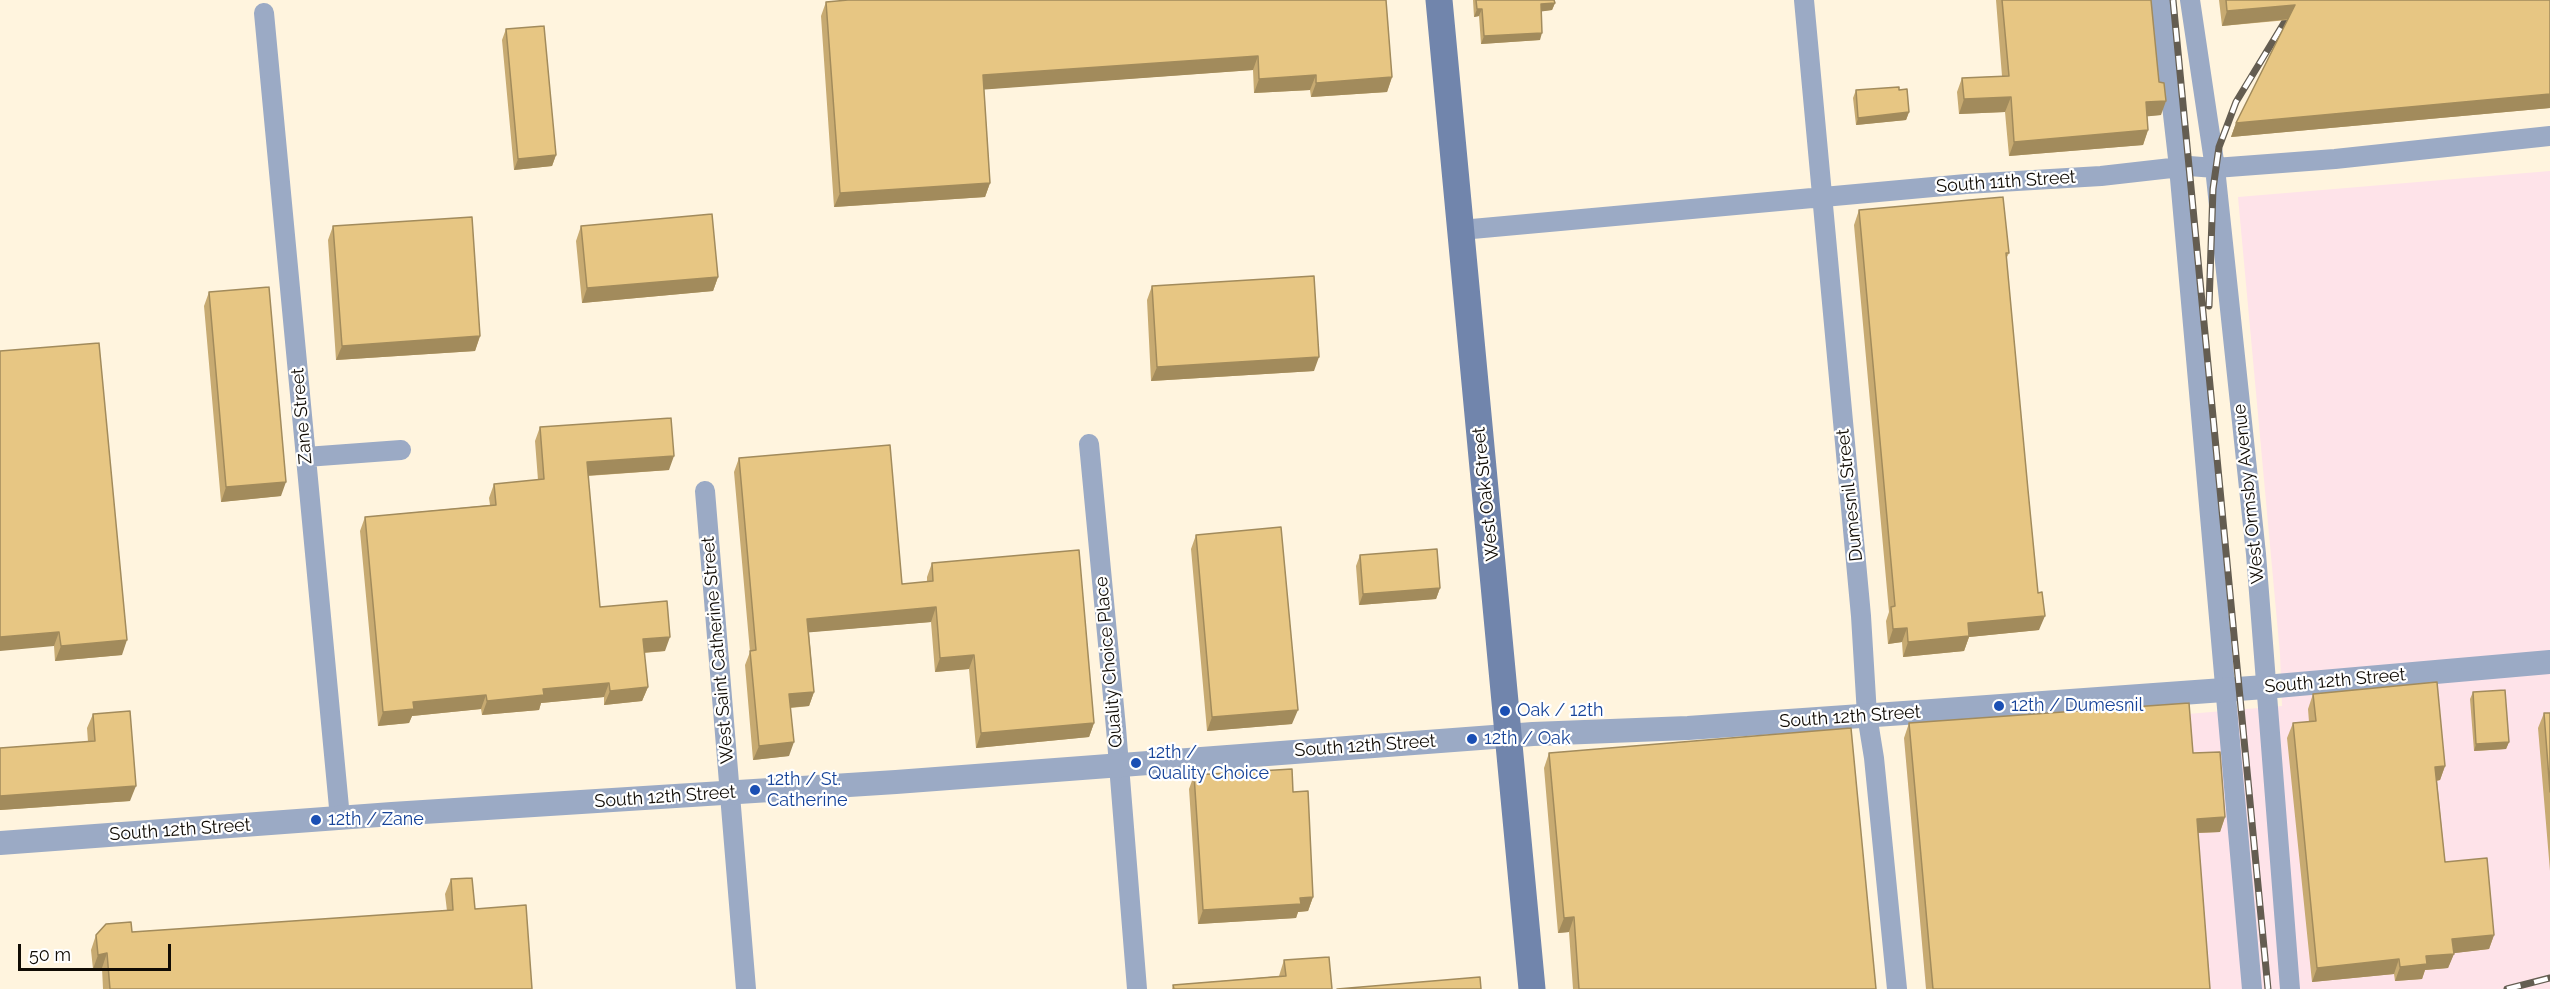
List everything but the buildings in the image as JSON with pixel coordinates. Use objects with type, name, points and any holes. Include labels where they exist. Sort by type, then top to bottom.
[{"type":"main road","name":"West Oak Street","points":[[1439,0],[1532,989]]},
{"type":"street","name":"Dumesnil Street","points":[[1804,0],[1861,609],[1867,715],[1874,758],[1897,989]]},
{"type":"street","points":[[2160,0],[2179,167],[2252,989]]},
{"type":"street","name":"West Ormsby Avenue","points":[[2190,0],[2215,168],[2256,554],[2290,989]]},
{"type":"street","name":"Zane Street","points":[[264,13],[340,818]]},
{"type":"street","name":"South 11th Street","points":[[1461,230],[1822,197],[2101,176],[2179,167],[2215,168],[2334,159],[2550,136]]},
{"type":"street","name":"Quality Choice Place","points":[[1089,444],[1119,764],[1137,989]]},
{"type":"street","points":[[306,457],[401,450]]},
{"type":"street","name":"West Saint Catherine Street","points":[[705,491],[746,989]]},
{"type":"street","name":"South 12th Street","points":[[0,843],[1508,736],[1688,728],[2227,690],[2550,662]]},
{"type":"shaded area","points":[[2550,171],[2550,989],[1926,989],[1904,738],[2282,706],[2280,654],[2238,197]]},
{"type":"railway","points":[[2173,0],[2268,989]]},
{"type":"railway","points":[[2209,306],[2213,189],[2219,147],[2236,102],[2298,0]]},
{"type":"railway","points":[[2507,989],[2550,978]]},
{"type":"place","name":"12th / Dumesnil","points":[[1999,706]]},
{"type":"place","name":"Oak / 12th","points":[[1505,711]]},
{"type":"place","name":"12th / Oak","points":[[1472,739]]},
{"type":"place","name":"12th / Quality Choice","points":[[1136,763]]},
{"type":"place","name":"12th / St. Catherine","points":[[755,790]]},
{"type":"place","name":"12th / Zane","points":[[316,820]]}]
